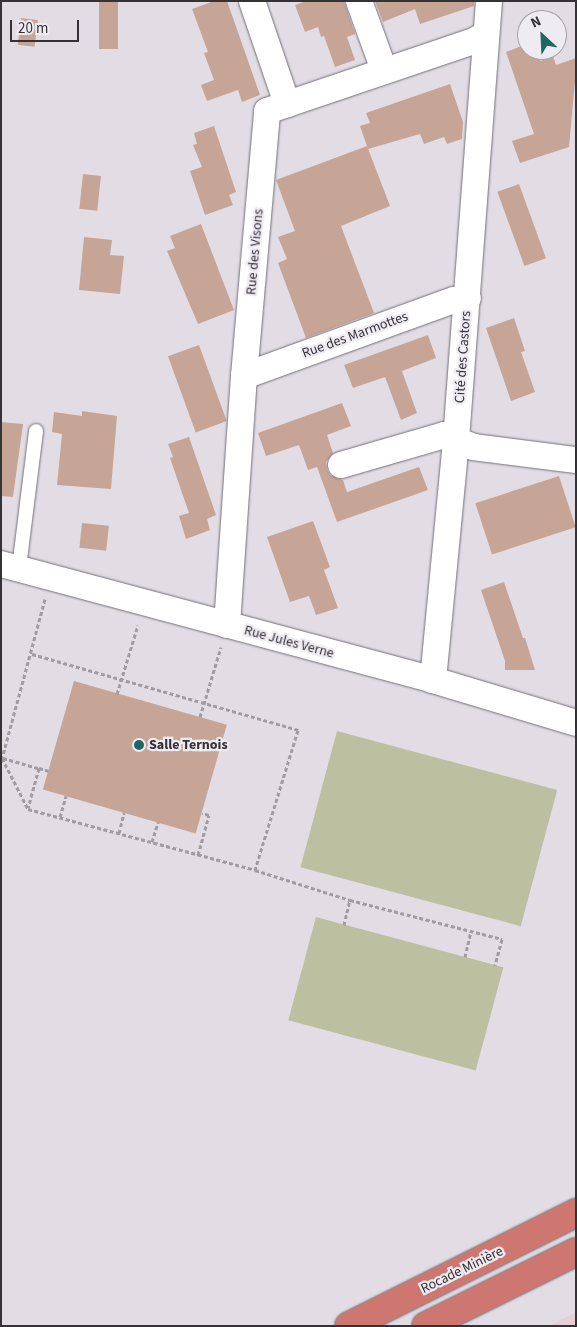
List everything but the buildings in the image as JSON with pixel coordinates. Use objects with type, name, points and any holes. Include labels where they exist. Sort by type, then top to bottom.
[{"type":"highway","name":"Rocade Minière","points":[[349,1326],[576,1213]]},
{"type":"highway","points":[[426,1326],[576,1252]]},
{"type":"street","points":[[252,1],[287,104]]},
{"type":"street","points":[[360,1],[384,70]]},
{"type":"street","name":"Cité des Castors","points":[[433,680],[468,298],[489,1]]},
{"type":"street","name":"Rue des Visons","points":[[227,625],[244,376],[267,111],[474,41],[486,34]]},
{"type":"street","name":"Rue des Marmottes","points":[[244,376],[454,300],[468,298]]},
{"type":"street","points":[[341,465],[444,435],[473,447],[576,460]]},
{"type":"street","name":"Rue Jules Verne","points":[[10,566],[433,680],[576,723]]},
{"type":"lane","points":[[10,566],[36,431]]},
{"type":"path","points":[[50,576],[32,654],[2,758],[28,809],[119,832],[255,870],[350,900],[502,940],[495,965]]},
{"type":"path","points":[[117,694],[144,602]]},
{"type":"path","points":[[200,718],[227,625]]},
{"type":"path","points":[[32,654],[298,730],[255,870]]},
{"type":"path","points":[[2,758],[49,771]]},
{"type":"path","points":[[28,809],[38,768]]},
{"type":"path","points":[[60,817],[66,796]]},
{"type":"path","points":[[119,832],[124,813]]},
{"type":"path","points":[[198,855],[209,815],[202,813]]},
{"type":"path","points":[[152,842],[158,822]]},
{"type":"path","points":[[344,924],[350,900]]},
{"type":"path","points":[[465,957],[471,932]]},
{"type":"shaded area","points":[[576,1312],[576,1326],[549,1326]]},
{"type":"green space","points":[[337,731],[557,790],[521,926],[301,867]]},
{"type":"green space","points":[[316,917],[503,967],[476,1071],[288,1020]]},
{"type":"place","name":"Salle Ternois","points":[[139,745]]}]
